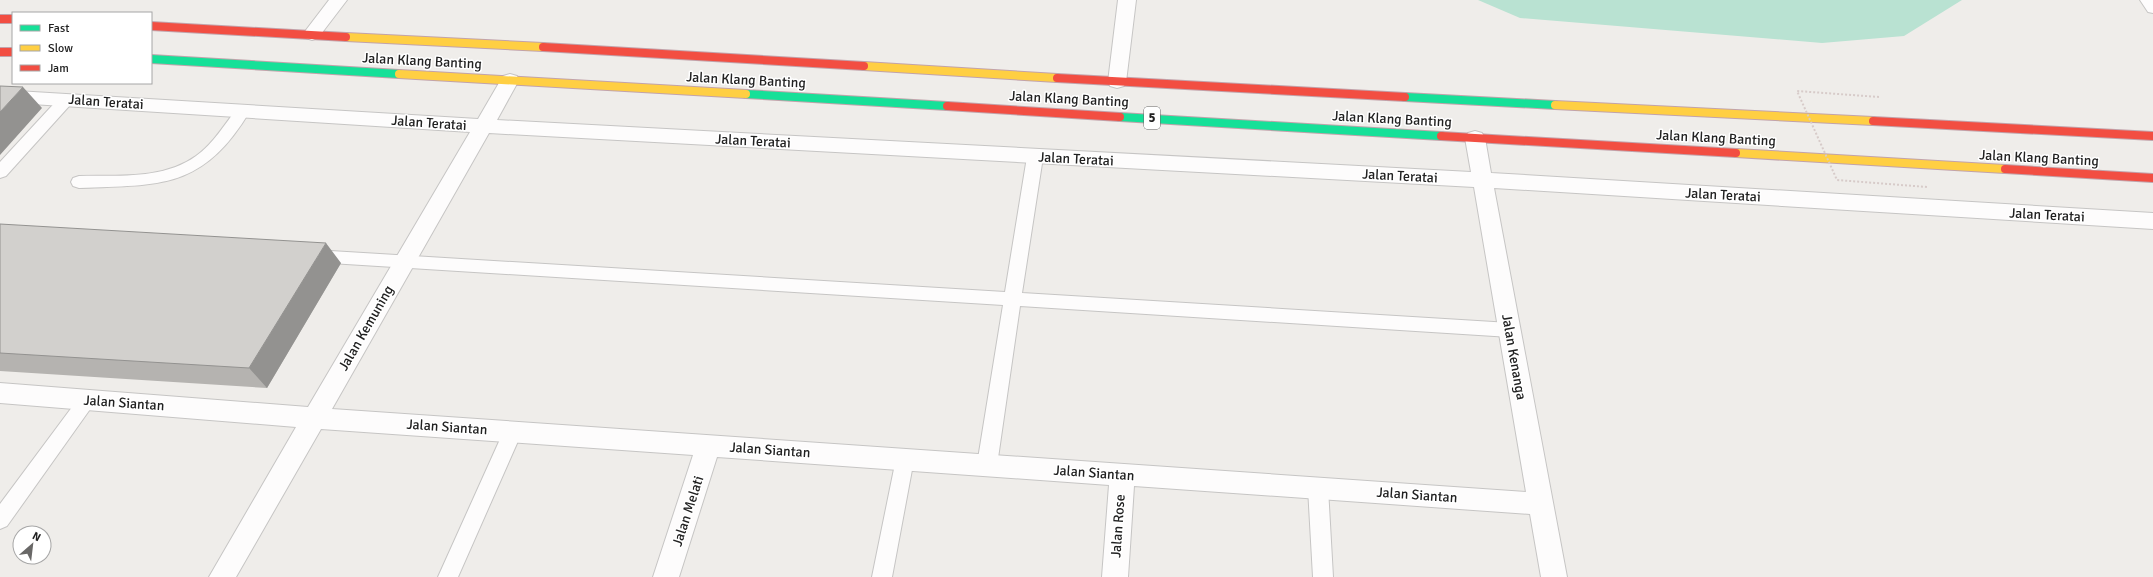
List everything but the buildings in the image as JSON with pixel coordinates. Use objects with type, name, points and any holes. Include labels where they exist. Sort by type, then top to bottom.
[{"type":"highway","points":[[0,19],[12,19]]},
{"type":"highway","name":"Jalan Klang Banting","points":[[152,26],[681,54],[1117,82],[2153,136]]},
{"type":"highway","points":[[0,52],[12,52]]},
{"type":"highway","name":"Jalan Klang Banting","points":[[152,59],[2153,178]]},
{"type":"street","points":[[312,34],[338,0]]},
{"type":"street","points":[[1117,82],[1128,0]]},
{"type":"street","name":"Jalan Kemuning","points":[[222,577],[510,80]]},
{"type":"street","name":"Jalan Teratai","points":[[0,96],[483,126],[1482,180],[2153,221]]},
{"type":"street","name":"Jalan Kenanga","points":[[1475,138],[1554,577]]},
{"type":"street","name":"Jalan Siantan","points":[[0,393],[315,418],[1541,504]]},
{"type":"street","name":"Jalan Melati","points":[[666,577],[709,445]]},
{"type":"street","name":"Jalan Rose","points":[[1115,577],[1122,475]]},
{"type":"lane","points":[[2147,0],[2153,9]]},
{"type":"lane","points":[[0,172],[66,100]]},
{"type":"lane","points":[[79,182],[157,178],[178,173],[215,149],[243,111]]},
{"type":"lane","points":[[987,465],[1035,157]]},
{"type":"lane","points":[[302,256],[1510,330]]},
{"type":"lane","points":[[0,520],[87,400]]},
{"type":"lane","points":[[448,577],[513,432]]},
{"type":"lane","points":[[882,577],[905,460]]},
{"type":"lane","points":[[1318,488],[1323,577]]},
{"type":"path","points":[[1879,97],[1797,91],[1837,180],[1928,187]]},
{"type":"green space","points":[[1478,0],[1962,0],[1904,36],[1822,43],[1520,18]]},
{"type":"traffic: fast","points":[[152,59],[399,74]]},
{"type":"traffic: fast","points":[[746,94],[947,106]]},
{"type":"traffic: fast","points":[[1405,97],[1555,105]]},
{"type":"traffic: fast","points":[[1120,117],[1441,136]]},
{"type":"traffic: slow","points":[[346,37],[543,47]]},
{"type":"traffic: slow","points":[[864,66],[1057,78]]},
{"type":"traffic: slow","points":[[399,74],[746,94]]},
{"type":"traffic: slow","points":[[1555,105],[1873,121]]},
{"type":"traffic: slow","points":[[1736,153],[2005,169]]},
{"type":"traffic: jam","points":[[0,19],[12,19]]},
{"type":"traffic: jam","points":[[152,26],[346,37]]},
{"type":"traffic: jam","points":[[543,47],[864,66]]},
{"type":"traffic: jam","points":[[0,52],[12,52]]},
{"type":"traffic: jam","points":[[1057,78],[1405,97]]},
{"type":"traffic: jam","points":[[947,106],[1120,117]]},
{"type":"traffic: jam","points":[[1873,121],[2153,136]]},
{"type":"traffic: jam","points":[[1441,136],[1736,153]]},
{"type":"traffic: jam","points":[[2005,169],[2153,178]]}]
